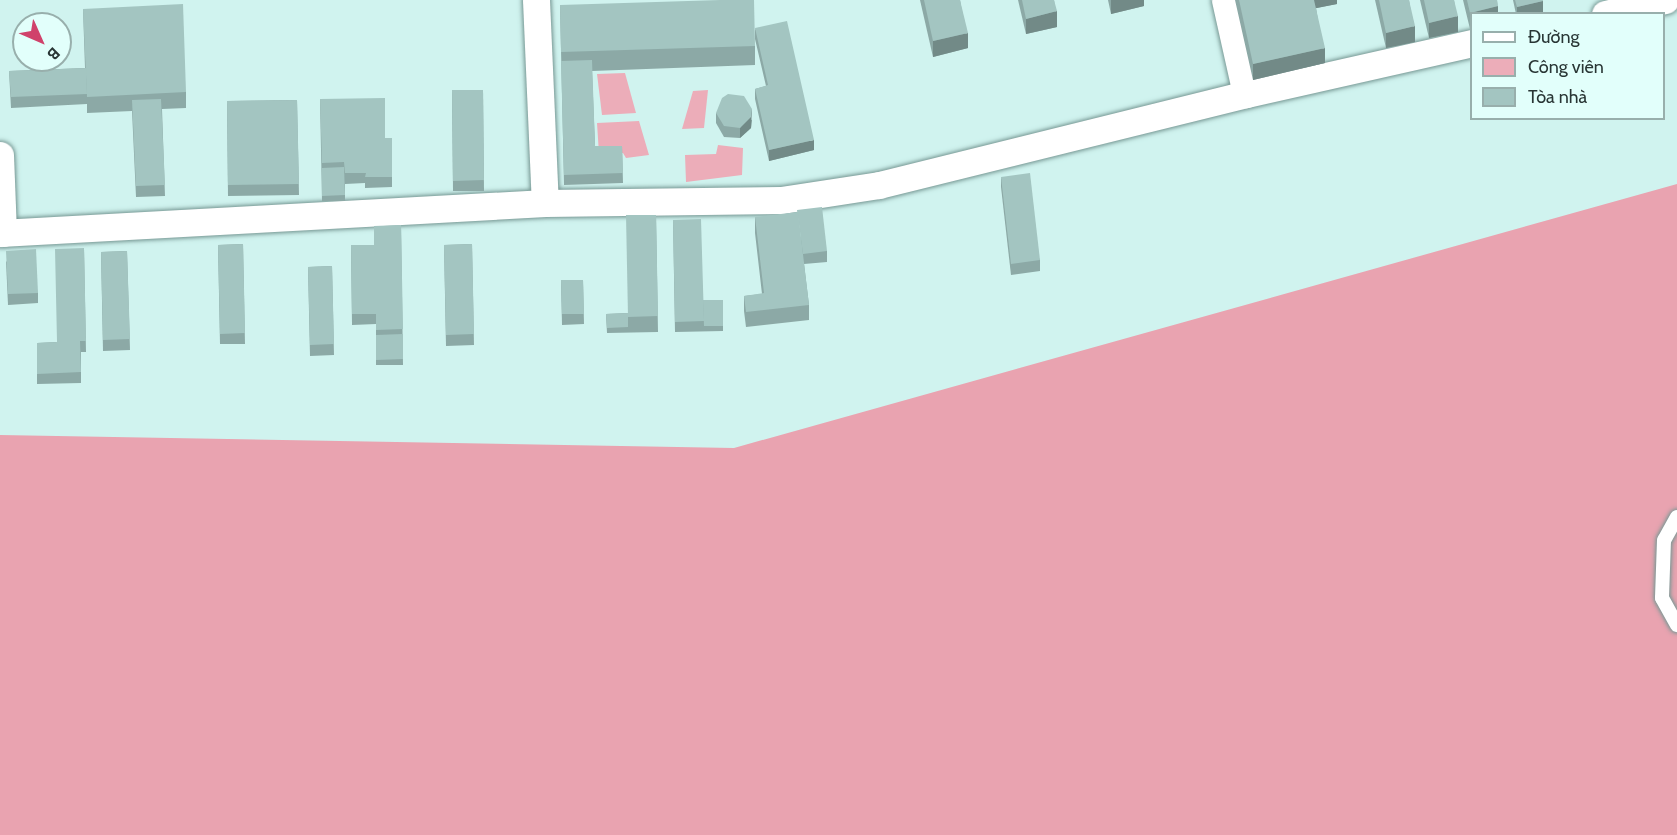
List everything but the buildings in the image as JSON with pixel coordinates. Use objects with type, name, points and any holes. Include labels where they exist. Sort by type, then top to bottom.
[{"type":"street","points":[[536,0],[546,203]]},
{"type":"street","points":[[1225,0],[1245,94]]},
{"type":"street","points":[[1614,12],[1665,0]]},
{"type":"street","points":[[0,155],[1,233],[546,203],[781,200],[879,185],[1245,94],[1470,43]]},
{"type":"lane","points":[[1677,517],[1664,540],[1662,598],[1677,625]]},
{"type":"green space","points":[[625,73],[636,113],[602,115],[597,74]]},
{"type":"green space","points":[[708,90],[704,128],[682,129],[693,91]]},
{"type":"green space","points":[[639,121],[649,155],[626,158],[623,153],[599,154],[597,123]]},
{"type":"green space","points":[[718,145],[743,148],[742,175],[686,182],[685,155],[716,154]]},
{"type":"shaded area","points":[[1677,184],[1677,835],[0,835],[0,435],[734,448]]}]
